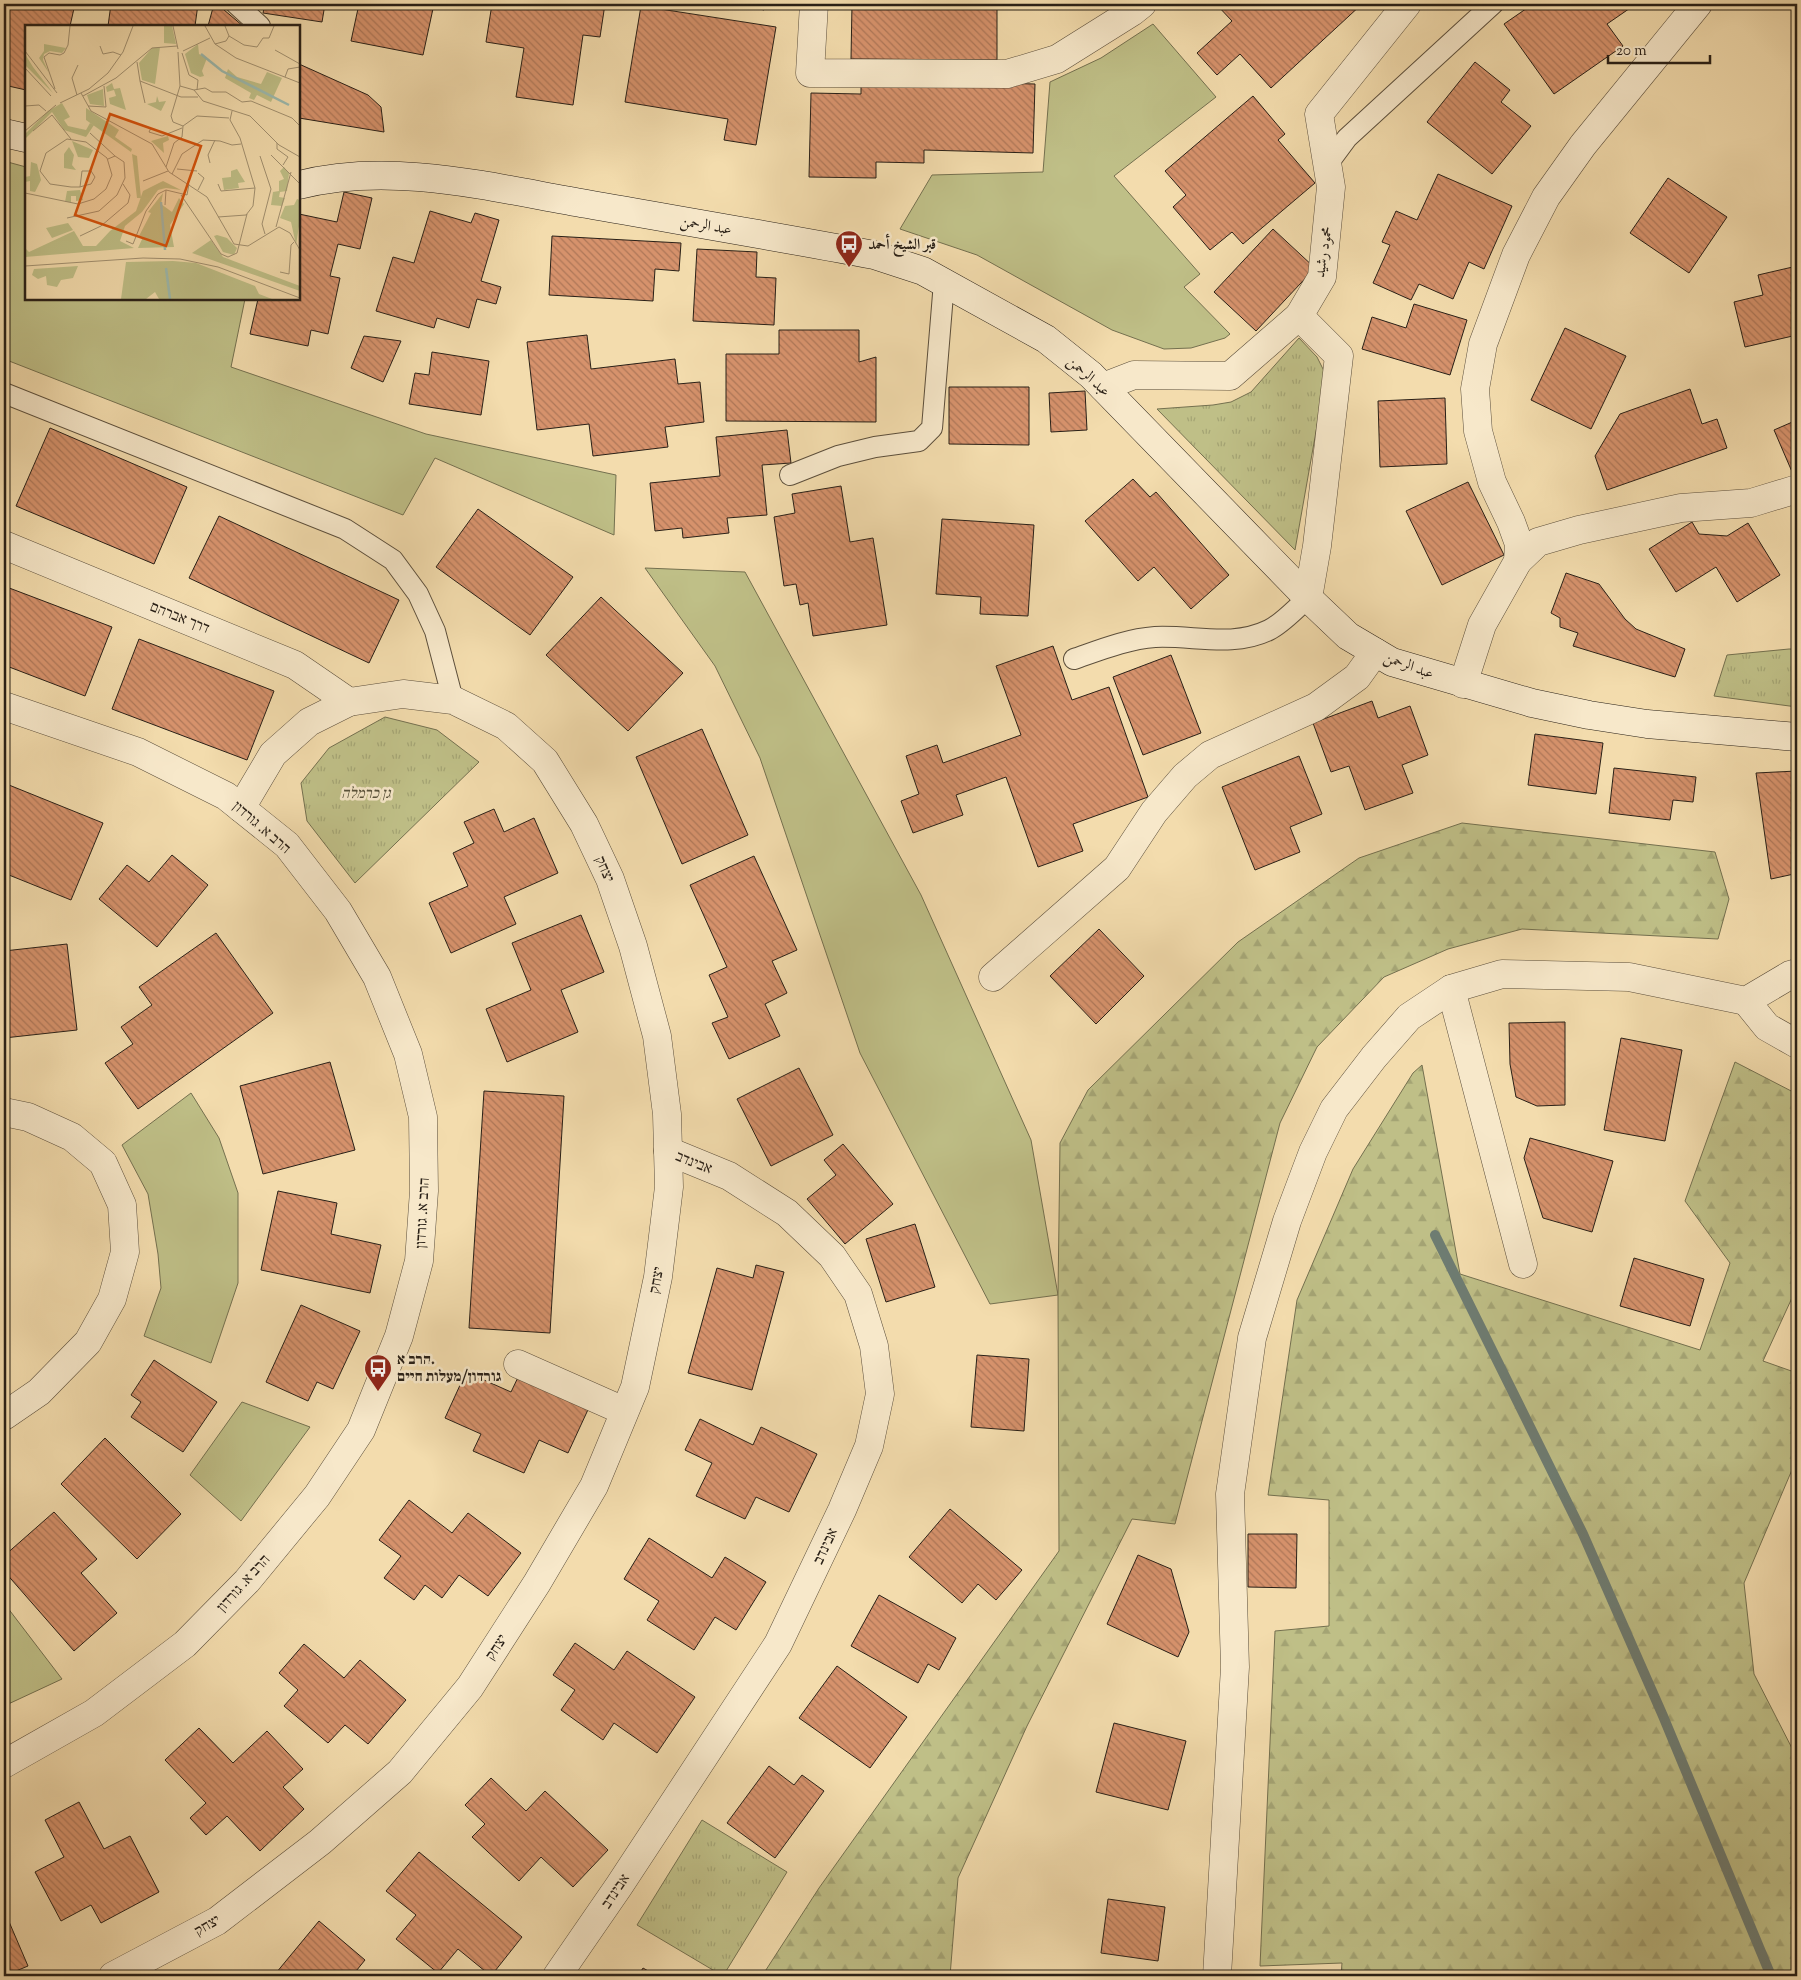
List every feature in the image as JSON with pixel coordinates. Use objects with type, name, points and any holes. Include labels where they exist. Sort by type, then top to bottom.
[{"type":"street","points":[[814,4],[810,73],[997,74],[1007,74],[1057,59],[1142,4]]},
{"type":"street","name":"محمود رشيد","points":[[1103,387],[1134,375],[1230,376],[1299,316],[1322,277],[1331,186],[1319,114],[1406,4]]},
{"type":"street","points":[[1518,561],[1519,544],[1492,482],[1478,431],[1475,389],[1483,344],[1516,255],[1546,197],[1583,146],[1698,4]]},
{"type":"street","points":[[4,133],[25,138]]},
{"type":"street","name":"عبد الرحمن","points":[[300,185],[324,179],[368,174],[463,183],[874,255],[923,271],[1046,339],[1091,375],[1308,598],[1348,636],[1392,662],[1532,703],[1589,715],[1647,724],[1797,737]]},
{"type":"street","points":[[1299,316],[1339,356],[1317,546],[1308,598]]},
{"type":"street","points":[[1463,684],[1482,625],[1518,561],[1538,542],[1579,530],[1681,508],[1751,503],[1797,489]]},
{"type":"street","name":"דרך אברהם","points":[[4,546],[296,664],[349,702]]},
{"type":"street","points":[[993,977],[1117,868],[1154,812],[1185,776],[1210,755],[1316,707],[1357,677],[1376,652]]},
{"type":"street","name":"יצחק","points":[[114,1976],[217,1921],[320,1842],[400,1772],[470,1687],[537,1583],[594,1486],[634,1386],[658,1277],[669,1187],[667,1114],[657,1036],[633,946],[610,879],[584,824],[545,761],[506,726],[453,700],[403,694],[349,702],[309,722],[273,754],[241,808]]},
{"type":"street","name":"הרב א. גורדון","points":[[4,706],[138,752],[226,796],[287,845],[338,912],[377,977],[408,1054],[422,1117],[424,1191],[419,1261],[399,1336],[361,1430],[317,1496],[247,1581],[185,1644],[94,1713],[4,1764]]},
{"type":"street","points":[[1746,1001],[1797,973]]},
{"type":"street","points":[[1217,1976],[1235,1667],[1230,1494],[1252,1338],[1288,1221],[1313,1152],[1334,1109],[1374,1057],[1409,1017],[1451,989],[1502,974],[1629,977],[1746,1001],[1767,1027],[1797,1044]]},
{"type":"street","points":[[1451,989],[1523,1264]]},
{"type":"street","points":[[4,1112],[28,1117],[72,1137],[103,1163],[122,1205],[125,1252],[112,1298],[88,1342],[39,1392],[4,1416]]},
{"type":"street","name":"אבינדב","points":[[557,1976],[624,1879],[778,1644],[842,1510],[869,1446],[880,1394],[874,1346],[858,1294],[832,1256],[786,1213],[730,1176],[668,1151]]},
{"type":"street","points":[[518,1364],[624,1411]]},
{"type":"lane","points":[[236,4],[259,25]]},
{"type":"lane","points":[[1327,165],[1347,138],[1493,4]]},
{"type":"lane","points":[[790,476],[838,456],[875,447],[919,441],[932,428],[944,282]]},
{"type":"lane","points":[[4,393],[345,529],[393,560],[418,594],[435,632],[453,700]]},
{"type":"lane","points":[[1074,659],[1118,644],[1156,637],[1229,641],[1245,638],[1270,629],[1308,598]]},
{"type":"green space","points":[[1153,24],[1216,97],[1114,176],[1200,274],[1184,287],[1230,334],[1225,338],[1191,348],[1164,349],[1112,330],[977,255],[900,229],[932,175],[1043,172],[1050,82],[1101,58]]},
{"type":"green space","points":[[4,161],[25,167],[25,300],[245,300],[231,367],[426,434],[616,475],[614,535],[435,458],[403,515],[4,359]]},
{"type":"green space","points":[[1299,338],[1317,357],[1326,375],[1295,550],[1157,409],[1231,402],[1251,392]]},
{"type":"green space","points":[[645,568],[745,572],[921,895],[1031,1140],[1058,1295],[990,1304],[860,1053],[760,758],[715,666]]},
{"type":"green space","points":[[1797,649],[1797,707],[1714,696],[1727,655]]},
{"type":"green space","name":"גן כרמלה","points":[[385,717],[437,730],[479,762],[355,883],[307,821],[301,783],[329,748]]},
{"type":"green space","points":[[1462,823],[1715,852],[1729,899],[1718,939],[1522,929],[1448,949],[1384,977],[1317,1047],[1280,1123],[1175,1524],[1132,1519],[1027,1726],[958,1878],[950,1976],[762,1976],[819,1888],[1059,1551],[1058,1295],[1060,1143],[1088,1090],[1238,942],[1359,858]]},
{"type":"green space","points":[[1735,1062],[1797,1094],[1797,1287],[1763,1361],[1797,1373],[1797,1458],[1744,1583],[1754,1674],[1797,1758],[1797,1976],[1341,1976],[1342,1963],[1260,1966],[1275,1631],[1329,1626],[1329,1500],[1268,1495],[1297,1300],[1353,1169],[1413,1073],[1422,1065],[1460,1274],[1700,1350],[1730,1263],[1685,1201]]},
{"type":"green space","points":[[191,1093],[219,1138],[238,1193],[238,1283],[211,1363],[144,1336],[161,1288],[158,1254],[148,1194],[122,1145]]},
{"type":"green space","points":[[242,1402],[310,1427],[241,1521],[190,1475]]},
{"type":"green space","points":[[4,1603],[62,1679],[4,1706]]},
{"type":"green space","points":[[702,1820],[787,1872],[723,1976],[637,1925]]},
{"type":"building","points":[[4,4],[75,4],[70,25],[25,25],[25,90],[4,85]]},
{"type":"building","points":[[111,4],[198,4],[195,25],[108,25]]},
{"type":"building","points":[[214,4],[217,4],[242,25],[208,25]]},
{"type":"building","points":[[265,4],[325,4],[322,22],[263,13]]},
{"type":"building","points":[[359,4],[434,4],[423,55],[351,41]]},
{"type":"building","points":[[492,4],[605,4],[600,37],[583,35],[573,105],[516,97],[524,48],[486,42]]},
{"type":"building","points":[[741,4],[766,4],[764,10]]},
{"type":"building","points":[[852,4],[997,4],[997,60],[851,59]]},
{"type":"building","points":[[1216,4],[1362,4],[1271,88],[1240,54],[1217,75],[1197,53],[1232,21]]},
{"type":"building","points":[[1533,4],[1636,4],[1607,24],[1623,46],[1554,94],[1504,24]]},
{"type":"building","points":[[641,6],[776,27],[756,145],[724,140],[728,119],[625,102]]},
{"type":"building","points":[[1475,62],[1510,90],[1501,102],[1531,126],[1492,174],[1427,122]]},
{"type":"building","points":[[300,64],[368,95],[381,107],[384,132],[300,118]]},
{"type":"building","points":[[861,80],[1035,84],[1033,153],[924,150],[924,163],[876,162],[876,178],[809,177],[811,93],[861,94]]},
{"type":"building","points":[[1253,96],[1285,134],[1278,140],[1315,183],[1243,244],[1232,232],[1210,250],[1173,207],[1186,195],[1165,171]]},
{"type":"building","points":[[1797,96],[1797,160],[1792,160]]},
{"type":"building","points":[[1438,174],[1512,206],[1484,269],[1469,262],[1453,299],[1419,284],[1411,300],[1373,283],[1390,245],[1382,242],[1396,211],[1417,220]]},
{"type":"building","points":[[1668,178],[1727,217],[1689,273],[1630,233]]},
{"type":"building","points":[[344,192],[372,198],[360,249],[338,244],[330,276],[340,278],[328,334],[311,330],[308,346],[250,334],[258,300],[300,300],[300,214],[337,222]]},
{"type":"building","points":[[430,211],[471,223],[475,213],[499,220],[481,281],[501,287],[496,304],[477,299],[469,328],[437,318],[434,328],[376,311],[393,257],[414,263]]},
{"type":"building","points":[[1273,229],[1315,268],[1256,331],[1214,292]]},
{"type":"building","points":[[552,236],[681,243],[679,271],[655,269],[653,301],[549,295]]},
{"type":"building","points":[[697,249],[757,252],[756,277],[776,278],[774,325],[693,321]]},
{"type":"building","points":[[1797,266],[1797,335],[1745,347],[1734,302],[1763,295],[1758,275]]},
{"type":"building","points":[[1414,304],[1467,320],[1450,375],[1362,349],[1372,317],[1406,328]]},
{"type":"building","points":[[1565,328],[1626,356],[1591,429],[1531,400]]},
{"type":"building","points":[[779,330],[859,330],[859,362],[876,357],[876,422],[726,421],[726,354],[779,354]]},
{"type":"building","points":[[587,335],[591,369],[675,359],[678,384],[700,382],[704,422],[665,427],[668,447],[593,456],[589,424],[537,430],[527,342]]},
{"type":"building","points":[[364,336],[401,341],[383,382],[351,368]]},
{"type":"building","points":[[432,352],[489,361],[481,415],[409,404],[415,373],[429,375]]},
{"type":"building","points":[[949,387],[1029,387],[1029,445],[949,444]]},
{"type":"building","points":[[1690,389],[1702,424],[1717,419],[1727,448],[1607,490],[1595,456],[1620,414]]},
{"type":"building","points":[[1085,391],[1087,430],[1051,432],[1049,393]]},
{"type":"building","points":[[1445,398],[1447,464],[1380,467],[1378,401]]},
{"type":"building","points":[[1797,420],[1797,481],[1796,481],[1774,430]]},
{"type":"building","points":[[50,428],[187,487],[154,564],[16,506]]},
{"type":"building","points":[[787,430],[791,463],[762,465],[767,515],[727,518],[729,533],[683,538],[682,528],[655,531],[650,483],[720,476],[716,437]]},
{"type":"building","points":[[1133,479],[1150,497],[1156,492],[1229,575],[1191,609],[1154,567],[1138,581],[1085,521]]},
{"type":"building","points":[[1468,482],[1504,555],[1442,585],[1406,511]]},
{"type":"building","points":[[841,486],[850,542],[873,538],[887,625],[813,636],[808,603],[800,605],[796,584],[784,586],[774,517],[795,513],[792,494]]},
{"type":"building","points":[[478,509],[573,577],[530,635],[436,567]]},
{"type":"building","points":[[219,516],[399,600],[369,663],[189,578]]},
{"type":"building","points":[[942,519],[1034,525],[1028,616],[980,614],[981,597],[936,594]]},
{"type":"building","points":[[1692,522],[1699,534],[1727,536],[1748,523],[1780,575],[1737,602],[1716,567],[1676,592],[1649,549]]},
{"type":"building","points":[[1566,573],[1599,584],[1625,619],[1636,629],[1685,649],[1675,677],[1573,646],[1578,633],[1560,627],[1560,618],[1551,613]]},
{"type":"building","points":[[4,586],[112,627],[85,696],[4,665]]},
{"type":"building","points":[[601,597],[683,673],[628,731],[546,655]]},
{"type":"building","points":[[139,639],[274,691],[247,760],[112,709]]},
{"type":"building","points":[[1053,646],[1072,700],[1109,687],[1148,797],[1073,824],[1083,851],[1038,867],[1006,777],[956,795],[963,815],[913,833],[901,801],[919,794],[906,756],[937,745],[943,763],[1021,735],[996,666]]},
{"type":"building","points":[[1171,655],[1201,733],[1143,755],[1113,677]]},
{"type":"building","points":[[1372,701],[1378,718],[1410,706],[1428,755],[1402,765],[1413,793],[1365,810],[1349,766],[1331,772],[1313,723]]},
{"type":"building","points":[[702,729],[748,835],[682,864],[636,757]]},
{"type":"building","points":[[1535,734],[1603,743],[1596,794],[1528,785]]},
{"type":"building","points":[[1299,756],[1322,814],[1290,827],[1300,852],[1255,870],[1222,787]]},
{"type":"building","points":[[1614,768],[1696,777],[1693,802],[1673,800],[1670,820],[1609,813]]},
{"type":"building","points":[[1797,771],[1797,888],[1794,874],[1771,879],[1756,773]]},
{"type":"building","points":[[4,783],[103,823],[71,900],[4,873]]},
{"type":"building","points":[[494,809],[504,832],[534,818],[558,873],[504,897],[516,924],[451,953],[429,903],[468,886],[453,853],[474,843],[464,822]]},
{"type":"building","points":[[172,855],[208,885],[157,947],[99,899],[127,865],[149,882]]},
{"type":"building","points":[[754,856],[797,950],[772,961],[787,993],[765,1004],[780,1036],[729,1059],[712,1023],[728,1017],[709,975],[727,967],[690,885]]},
{"type":"building","points":[[581,915],[604,972],[561,990],[578,1032],[507,1062],[486,1009],[531,990],[512,943]]},
{"type":"building","points":[[1099,929],[1144,976],[1096,1024],[1050,976]]},
{"type":"building","points":[[216,933],[273,1013],[138,1109],[105,1063],[133,1044],[121,1027],[152,1005],[139,987]]},
{"type":"building","points":[[67,944],[77,1030],[4,1038],[4,951]]},
{"type":"building","points":[[1565,1022],[1565,1105],[1537,1106],[1516,1097],[1510,1064],[1509,1023]]},
{"type":"building","points":[[1621,1038],[1682,1050],[1665,1141],[1604,1130]]},
{"type":"building","points":[[330,1062],[355,1150],[263,1174],[240,1086]]},
{"type":"building","points":[[799,1068],[833,1135],[771,1166],[737,1099]]},
{"type":"building","points":[[484,1091],[564,1096],[550,1333],[469,1328]]},
{"type":"building","points":[[1530,1138],[1613,1161],[1592,1232],[1543,1218],[1524,1158]]},
{"type":"building","points":[[843,1144],[893,1204],[845,1244],[807,1199],[836,1175],[824,1160]]},
{"type":"building","points":[[278,1191],[337,1203],[331,1234],[381,1245],[370,1293],[261,1270]]},
{"type":"building","points":[[915,1224],[935,1287],[886,1302],[866,1239]]},
{"type":"building","points":[[1634,1258],[1704,1279],[1690,1326],[1620,1306]]},
{"type":"building","points":[[756,1265],[784,1272],[752,1390],[688,1373],[717,1268],[753,1278]]},
{"type":"building","points":[[301,1305],[360,1331],[333,1389],[317,1382],[308,1401],[266,1382]]},
{"type":"building","points":[[977,1355],[1029,1359],[1024,1431],[971,1427]]},
{"type":"building","points":[[154,1360],[217,1402],[183,1452],[131,1417],[141,1402],[131,1395]]},
{"type":"building","points":[[522,1369],[592,1401],[568,1453],[539,1440],[524,1473],[473,1451],[481,1434],[445,1418],[466,1372],[511,1392]]},
{"type":"building","points":[[700,1419],[753,1445],[761,1427],[817,1454],[789,1512],[756,1497],[745,1519],[696,1496],[712,1463],[685,1450]]},
{"type":"building","points":[[105,1438],[181,1514],[137,1559],[61,1484]]},
{"type":"building","points":[[409,1500],[452,1533],[468,1513],[521,1553],[488,1596],[459,1575],[442,1598],[425,1585],[414,1600],[384,1578],[401,1556],[379,1540]]},
{"type":"building","points":[[950,1509],[1022,1570],[996,1600],[978,1584],[962,1603],[909,1557]]},
{"type":"building","points":[[54,1512],[97,1559],[81,1573],[117,1613],[74,1651],[4,1571],[4,1556]]},
{"type":"building","points":[[1248,1534],[1297,1534],[1296,1588],[1248,1587]]},
{"type":"building","points":[[649,1538],[712,1578],[725,1557],[766,1582],[736,1630],[715,1617],[694,1650],[647,1620],[659,1601],[624,1579]]},
{"type":"building","points":[[1138,1555],[1171,1569],[1189,1632],[1178,1657],[1107,1624]]},
{"type":"building","points":[[879,1595],[956,1638],[939,1670],[928,1664],[918,1683],[851,1646]]},
{"type":"building","points":[[575,1643],[614,1670],[627,1651],[695,1697],[657,1753],[614,1723],[603,1740],[561,1710],[575,1690],[553,1675]]},
{"type":"building","points":[[304,1644],[344,1678],[360,1660],[406,1700],[368,1744],[345,1725],[328,1743],[284,1706],[298,1690],[279,1673]]},
{"type":"building","points":[[837,1666],[907,1717],[870,1768],[799,1718]]},
{"type":"building","points":[[1114,1723],[1186,1741],[1168,1810],[1096,1792]]},
{"type":"building","points":[[199,1728],[233,1763],[267,1731],[303,1769],[283,1787],[304,1809],[260,1851],[227,1816],[206,1835],[190,1818],[206,1803],[165,1760]]},
{"type":"building","points":[[769,1766],[794,1785],[802,1775],[824,1791],[775,1858],[727,1823]]},
{"type":"building","points":[[491,1778],[526,1811],[545,1791],[608,1850],[573,1887],[541,1857],[519,1881],[472,1837],[485,1824],[465,1805]]},
{"type":"building","points":[[79,1802],[104,1849],[130,1836],[159,1892],[101,1923],[91,1905],[61,1921],[35,1872],[64,1857],[45,1820]]},
{"type":"building","points":[[419,1852],[522,1937],[491,1976],[458,1949],[438,1973],[396,1939],[416,1915],[386,1891]]},
{"type":"building","points":[[1108,1899],[1165,1907],[1158,1961],[1101,1953]]},
{"type":"building","points":[[4,1910],[28,1966],[4,1976]]},
{"type":"building","points":[[319,1921],[365,1960],[352,1976],[280,1976],[276,1973]]},
{"type":"building","points":[[643,1968],[657,1976],[638,1976]]},
{"type":"waterway","points":[[1435,1235],[1583,1534],[1663,1716],[1771,1976]]},
{"type":"place","name":"قبر الشيخ أحمد","points":[[849,268]]},
{"type":"place","name":"הרב א. גורדון/מעלות חיים","points":[[378,1392]]}]
